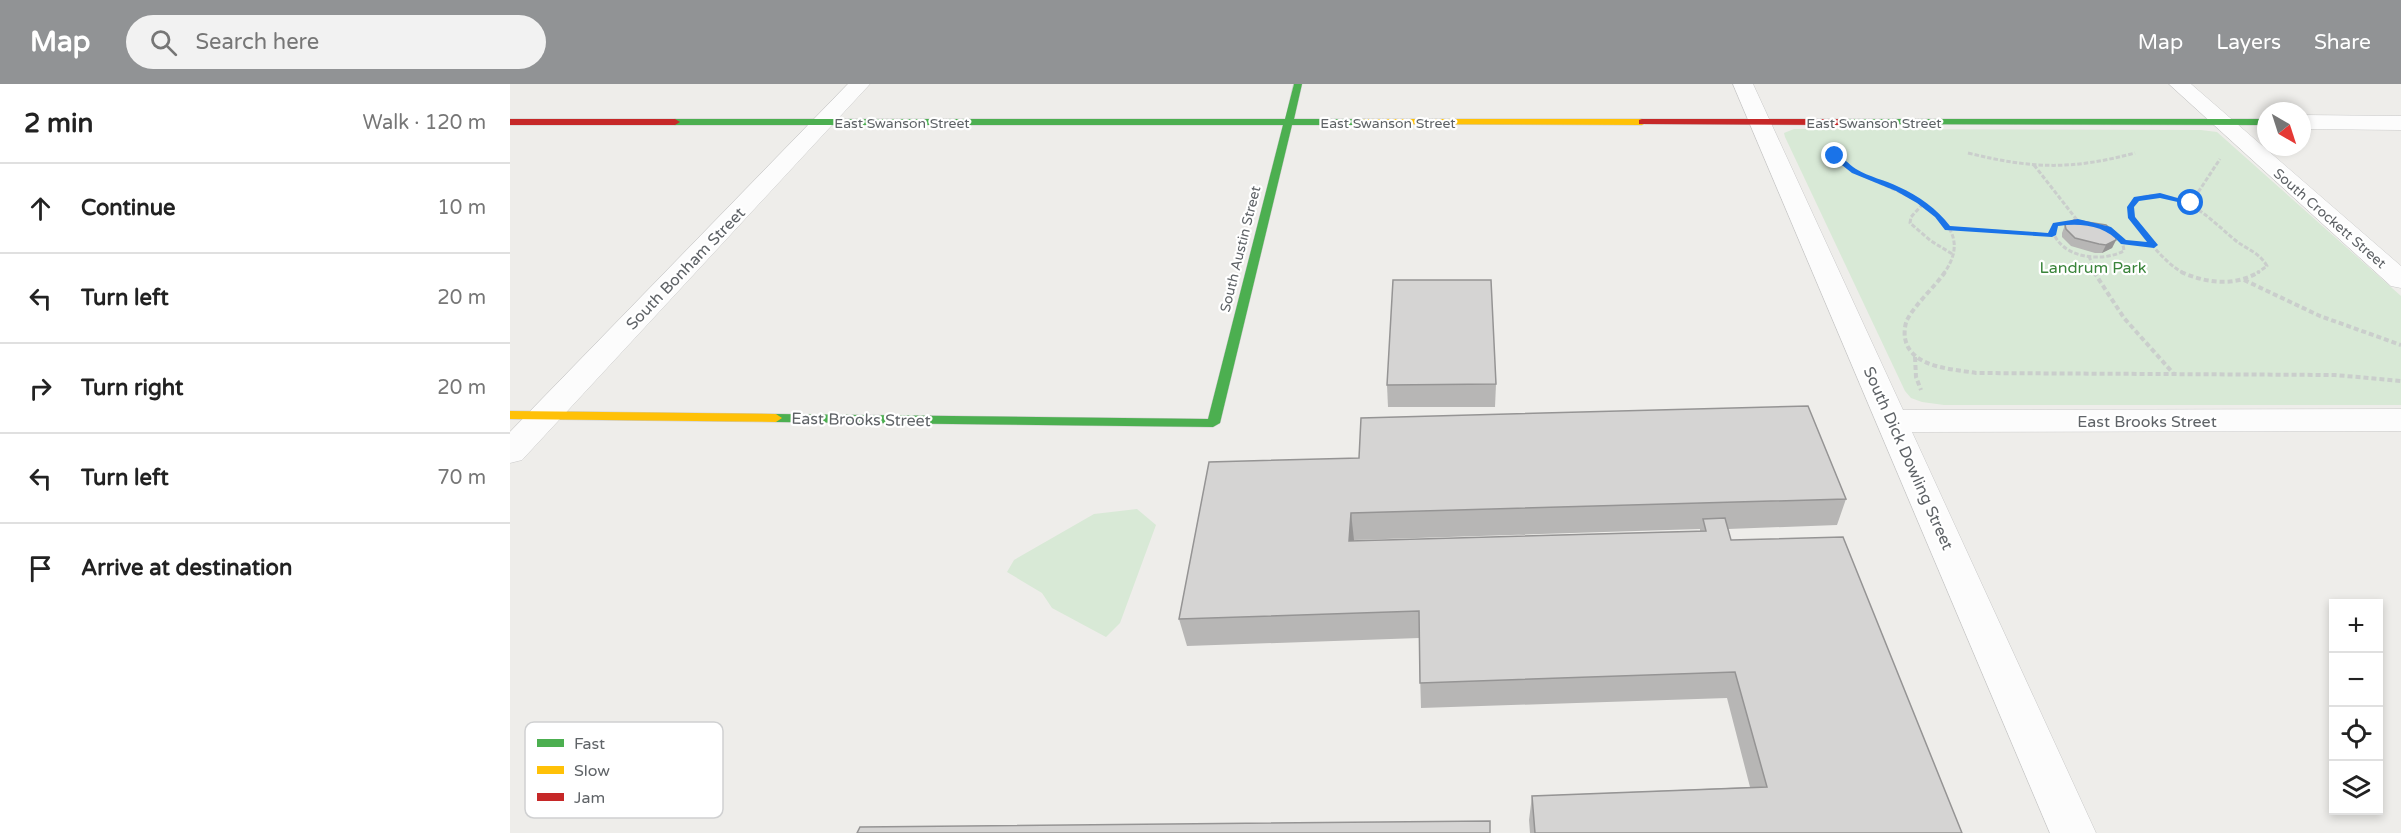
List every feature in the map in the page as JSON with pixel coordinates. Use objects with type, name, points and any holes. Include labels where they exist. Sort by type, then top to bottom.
[{"type":"street","name":"South Bonham Street","points":[[510,452],[860,84]]},
{"type":"street","name":"South Austin Street","points":[[1213,423],[1298,84]]},
{"type":"street","name":"South Dick Dowling Street","points":[[1743,84],[2073,833]]},
{"type":"street","name":"South Crockett Street","points":[[2179,84],[2401,280]]},
{"type":"street","name":"East Swanson Street","points":[[510,122],[2257,122]]},
{"type":"street","points":[[2311,122],[2401,123]]},
{"type":"street","name":"East Brooks Street","points":[[510,415],[1213,423]]},
{"type":"street","name":"East Brooks Street","points":[[1893,421],[2401,420]]},
{"type":"path","points":[[1834,142],[1832,149],[1842,164],[1898,189],[1923,204],[1938,215],[1954,241],[1955,255],[1906,321],[1903,333],[1906,347],[1915,357],[1931,364],[1976,373],[2335,375],[2401,381]]},
{"type":"path","points":[[1959,150],[2034,165],[2098,163],[2141,151]]},
{"type":"path","points":[[2191,203],[2222,156]]},
{"type":"path","points":[[2034,165],[2078,221]]},
{"type":"path","points":[[2160,196],[2191,203],[2204,211],[2236,241],[2263,257],[2267,266],[2244,280],[2230,283],[2216,281],[2178,270],[2166,263],[2154,245],[2132,218],[2130,207],[2136,199],[2160,196]]},
{"type":"path","points":[[1923,204],[1911,217],[1910,223],[1930,241],[1955,255]]},
{"type":"path","points":[[2078,221],[2108,229],[2117,234],[2124,242],[2124,251],[2119,255],[2100,258],[2064,248],[2052,235],[2052,229],[2056,225],[2078,221]]},
{"type":"path","points":[[1948,228],[2052,235]]},
{"type":"path","points":[[2124,242],[2154,245]]},
{"type":"path","points":[[2089,256],[2090,267],[2099,285],[2174,374]]},
{"type":"path","points":[[2244,280],[2320,316],[2401,345]]},
{"type":"path","points":[[1915,357],[1916,377],[1924,399]]},
{"type":"green space","name":"Landrum Park","points":[[1794,129],[2201,130],[2217,132],[2401,296],[2401,405],[1944,405],[1911,398],[1905,391],[1785,137],[1784,133]]},
{"type":"green space","points":[[1137,509],[1156,525],[1120,623],[1106,637],[1052,608],[1042,593],[1007,572],[1014,560],[1094,514]]},
{"type":"building","points":[[2074,220],[2106,225],[2116,233],[2116,240],[2106,245],[2075,238],[2065,225]]},
{"type":"building","points":[[1393,280],[1491,280],[1496,384],[1387,385]]},
{"type":"building","points":[[1808,406],[1846,499],[1351,513],[1349,541],[1706,531],[1703,519],[1725,518],[1731,540],[1843,537],[1962,833],[1535,833],[1532,796],[1767,787],[1735,672],[1420,683],[1419,611],[1179,619],[1209,462],[1359,458],[1361,418]]},
{"type":"building","points":[[1490,821],[1490,833],[857,833],[860,827]]},
{"type":"traffic: fast","points":[[776,418],[1213,423],[1298,84]]},
{"type":"traffic: fast","points":[[675,122],[1365,122]]},
{"type":"traffic: fast","points":[[1841,122],[2257,122]]},
{"type":"traffic: slow","points":[[1365,122],[1642,122]]},
{"type":"traffic: slow","points":[[510,415],[776,418]]},
{"type":"traffic: jam","points":[[510,122],[675,122]]},
{"type":"traffic: jam","points":[[1642,122],[1841,122]]},
{"type":"route","points":[[1835,156],[1842,164],[1898,189],[1920,202],[1938,215],[1948,228],[2052,235],[2052,229],[2056,225],[2078,221],[2108,229],[2124,242],[2154,245],[2132,218],[2130,207],[2136,199],[2149,195],[2175,198],[2191,203]]}]
